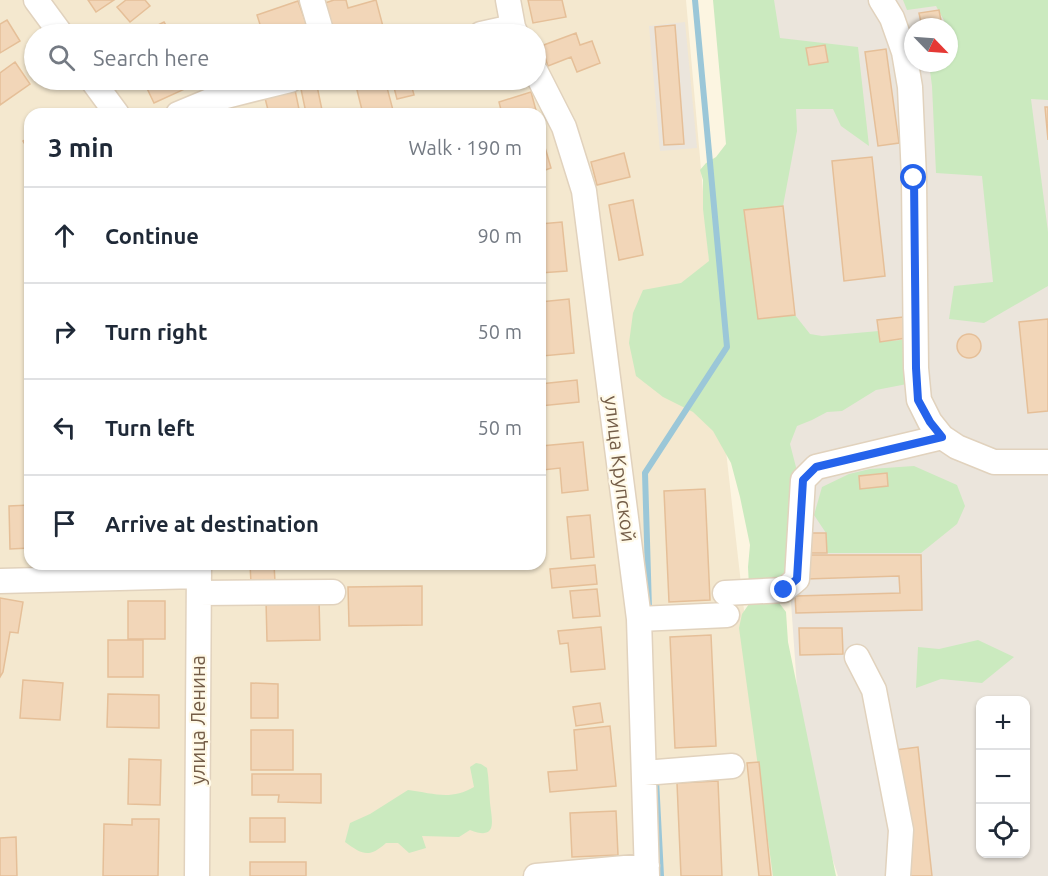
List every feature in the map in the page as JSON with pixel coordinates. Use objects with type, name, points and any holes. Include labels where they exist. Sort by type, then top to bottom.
[{"type":"street","points":[[36,0],[54,24]]},
{"type":"street","points":[[312,0],[319,24]]},
{"type":"street","points":[[508,0],[513,24]]},
{"type":"street","points":[[881,0],[892,18],[904,52],[910,87],[918,400],[930,422],[942,437],[957,447],[994,462],[1048,462]]},
{"type":"street","points":[[99,90],[113,108]]},
{"type":"street","points":[[192,108],[214,99],[250,90]]},
{"type":"street","name":"улица Крупской","points":[[545,90],[564,127],[584,191],[639,619],[647,871]]},
{"type":"street","points":[[639,619],[726,604],[784,590],[797,579],[803,480],[816,467],[942,437]]},
{"type":"street","points":[[0,581],[199,577],[333,592]]},
{"type":"street","name":"улица Ленина","points":[[197,876],[199,577]]},
{"type":"street","points":[[857,657],[874,690],[901,831],[898,876]]},
{"type":"street","points":[[644,773],[732,766]]},
{"type":"street","points":[[536,876],[647,871]]},
{"type":"shaded area","points":[[0,0],[686,0],[726,451],[774,876],[0,876]]},
{"type":"shaded area","points":[[724,0],[1021,0],[1048,97],[1048,876],[838,876],[824,833],[800,731],[791,602],[760,348]]},
{"type":"shaded area","points":[[685,22],[697,148],[660,151],[649,26]]},
{"type":"green space","points":[[713,0],[774,0],[780,38],[858,47],[869,146],[841,126],[833,109],[796,109],[797,131],[783,206],[744,210],[758,318],[795,315],[810,334],[822,336],[879,331],[880,342],[911,339],[907,384],[876,390],[842,411],[827,412],[797,426],[790,444],[797,471],[790,544],[784,577],[749,586],[750,545],[731,463],[713,431],[693,412],[663,397],[636,376],[629,343],[633,313],[643,290],[681,283],[709,261],[703,209],[703,180],[700,170],[716,157],[726,144]]},
{"type":"green space","points":[[903,0],[1048,0],[1048,100],[1031,99],[1048,232],[1048,286],[984,323],[949,319],[954,286],[993,282],[982,176],[936,173],[930,72],[958,72],[958,18],[943,18],[936,6],[907,10]]},
{"type":"green space","points":[[914,466],[957,485],[965,506],[957,524],[921,553],[827,553],[826,533],[814,515],[822,487],[849,474],[870,469]]},
{"type":"green space","points":[[777,600],[786,612],[788,642],[836,876],[773,876],[739,628],[742,614],[749,604]]},
{"type":"green space","points":[[978,640],[1014,657],[982,683],[941,679],[916,688],[918,647],[939,649]]},
{"type":"green space","points":[[476,763],[487,768],[492,822],[489,831],[479,833],[470,830],[459,837],[422,836],[426,848],[409,853],[398,843],[386,843],[375,851],[366,853],[345,842],[350,823],[370,814],[408,790],[449,795],[474,787],[470,767]]},
{"type":"building","points":[[88,0],[114,0],[96,12]]},
{"type":"building","points":[[126,0],[145,0],[150,6],[130,22],[117,7]]},
{"type":"building","points":[[346,0],[348,8],[376,0],[382,24],[330,24],[325,3]]},
{"type":"building","points":[[528,0],[562,0],[566,17],[533,23]]},
{"type":"building","points":[[298,1],[306,24],[260,24],[257,15]]},
{"type":"building","points":[[939,10],[940,18],[920,18],[919,13]]},
{"type":"building","points":[[7,20],[20,41],[0,53],[0,24]]},
{"type":"building","points":[[675,25],[684,144],[664,145],[655,27]]},
{"type":"building","points":[[576,33],[580,45],[592,41],[600,63],[577,72],[571,57],[548,66],[546,44]]},
{"type":"building","points":[[825,45],[828,62],[809,65],[806,48]]},
{"type":"building","points":[[886,49],[899,143],[878,146],[865,52]]},
{"type":"building","points":[[15,62],[24,75],[24,88],[0,105],[0,73]]},
{"type":"building","points":[[148,90],[183,90],[154,103]]},
{"type":"building","points":[[295,90],[299,108],[268,108],[265,98]]},
{"type":"building","points":[[301,90],[318,90],[322,108],[305,108]]},
{"type":"building","points":[[357,90],[388,90],[392,108],[362,108]]},
{"type":"building","points":[[395,90],[413,90],[414,95],[397,99]]},
{"type":"building","points":[[531,92],[535,108],[500,108],[499,102]]},
{"type":"building","points":[[1045,107],[1048,107],[1048,140]]},
{"type":"building","points":[[546,151],[551,168],[546,170]]},
{"type":"building","points":[[624,153],[630,177],[597,185],[591,162]]},
{"type":"building","points":[[872,157],[885,276],[844,281],[832,161]]},
{"type":"building","points":[[633,200],[643,255],[619,260],[609,205]]},
{"type":"building","points":[[783,206],[795,315],[758,319],[744,210]]},
{"type":"building","points":[[562,222],[567,271],[546,273],[546,223]]},
{"type":"building","points":[[569,299],[574,353],[546,356],[546,301]]},
{"type":"building","points":[[903,317],[906,338],[880,342],[877,320]]},
{"type":"building","points":[[1048,319],[1048,411],[1028,413],[1019,322]]},
{"type":"building","points":[[969,334],[978,337],[981,346],[978,355],[969,358],[960,355],[957,346],[960,337]]},
{"type":"building","points":[[577,380],[579,402],[546,405],[546,383]]},
{"type":"building","points":[[583,442],[588,490],[562,493],[560,468],[546,470],[546,446]]},
{"type":"building","points":[[887,473],[888,486],[860,489],[859,476]]},
{"type":"building","points":[[705,489],[710,600],[669,602],[664,491]]},
{"type":"building","points":[[24,505],[24,548],[10,549],[9,506]]},
{"type":"building","points":[[590,515],[594,557],[571,559],[567,517]]},
{"type":"building","points":[[807,533],[826,533],[827,553],[808,553]]},
{"type":"building","points":[[805,555],[921,555],[922,610],[796,613],[795,596],[900,593],[899,576],[806,579]]},
{"type":"building","points":[[595,565],[597,584],[552,588],[550,569]]},
{"type":"building","points":[[250,570],[274,570],[275,582],[251,583]]},
{"type":"building","points":[[422,586],[422,625],[349,626],[348,587]]},
{"type":"building","points":[[597,589],[600,616],[573,618],[570,591]]},
{"type":"building","points":[[0,598],[23,602],[18,633],[10,632],[3,672],[0,677]]},
{"type":"building","points":[[319,599],[320,640],[267,641],[266,600]]},
{"type":"building","points":[[128,601],[165,601],[165,639],[128,639]]},
{"type":"building","points":[[601,627],[605,669],[571,672],[568,643],[560,644],[558,631]]},
{"type":"building","points":[[799,628],[842,628],[843,654],[800,655]]},
{"type":"building","points":[[711,635],[716,746],[675,748],[670,637]]},
{"type":"building","points":[[108,640],[143,640],[143,677],[108,677]]},
{"type":"building","points":[[23,680],[63,683],[60,720],[20,718]]},
{"type":"building","points":[[251,683],[278,684],[278,718],[251,718]]},
{"type":"building","points":[[108,694],[159,695],[159,728],[107,727]]},
{"type":"building","points":[[600,703],[603,722],[576,726],[573,707]]},
{"type":"building","points":[[610,726],[616,786],[550,792],[548,772],[577,770],[574,730]]},
{"type":"building","points":[[251,730],[293,730],[293,770],[251,770]]},
{"type":"building","points":[[918,747],[932,876],[908,876],[895,750]]},
{"type":"building","points":[[129,759],[161,760],[160,805],[128,804]]},
{"type":"building","points":[[759,762],[771,876],[759,876],[747,763]]},
{"type":"building","points":[[252,774],[321,774],[321,803],[278,802],[279,795],[252,795]]},
{"type":"building","points":[[718,781],[722,876],[681,876],[677,783]]},
{"type":"building","points":[[616,811],[618,855],[572,857],[570,813]]},
{"type":"building","points":[[250,818],[285,818],[285,842],[250,842]]},
{"type":"building","points":[[132,819],[159,819],[158,876],[103,876],[104,824],[132,825]]},
{"type":"building","points":[[16,837],[17,876],[0,876],[0,838]]},
{"type":"building","points":[[250,862],[306,862],[306,876],[250,876]]},
{"type":"waterway","points":[[649,609],[645,473],[727,347],[695,0]]},
{"type":"waterway","points":[[656,779],[661,876]]},
{"type":"route","points":[[784,590],[797,579],[803,480],[816,467],[942,437],[930,422],[918,400],[914,178]]}]
